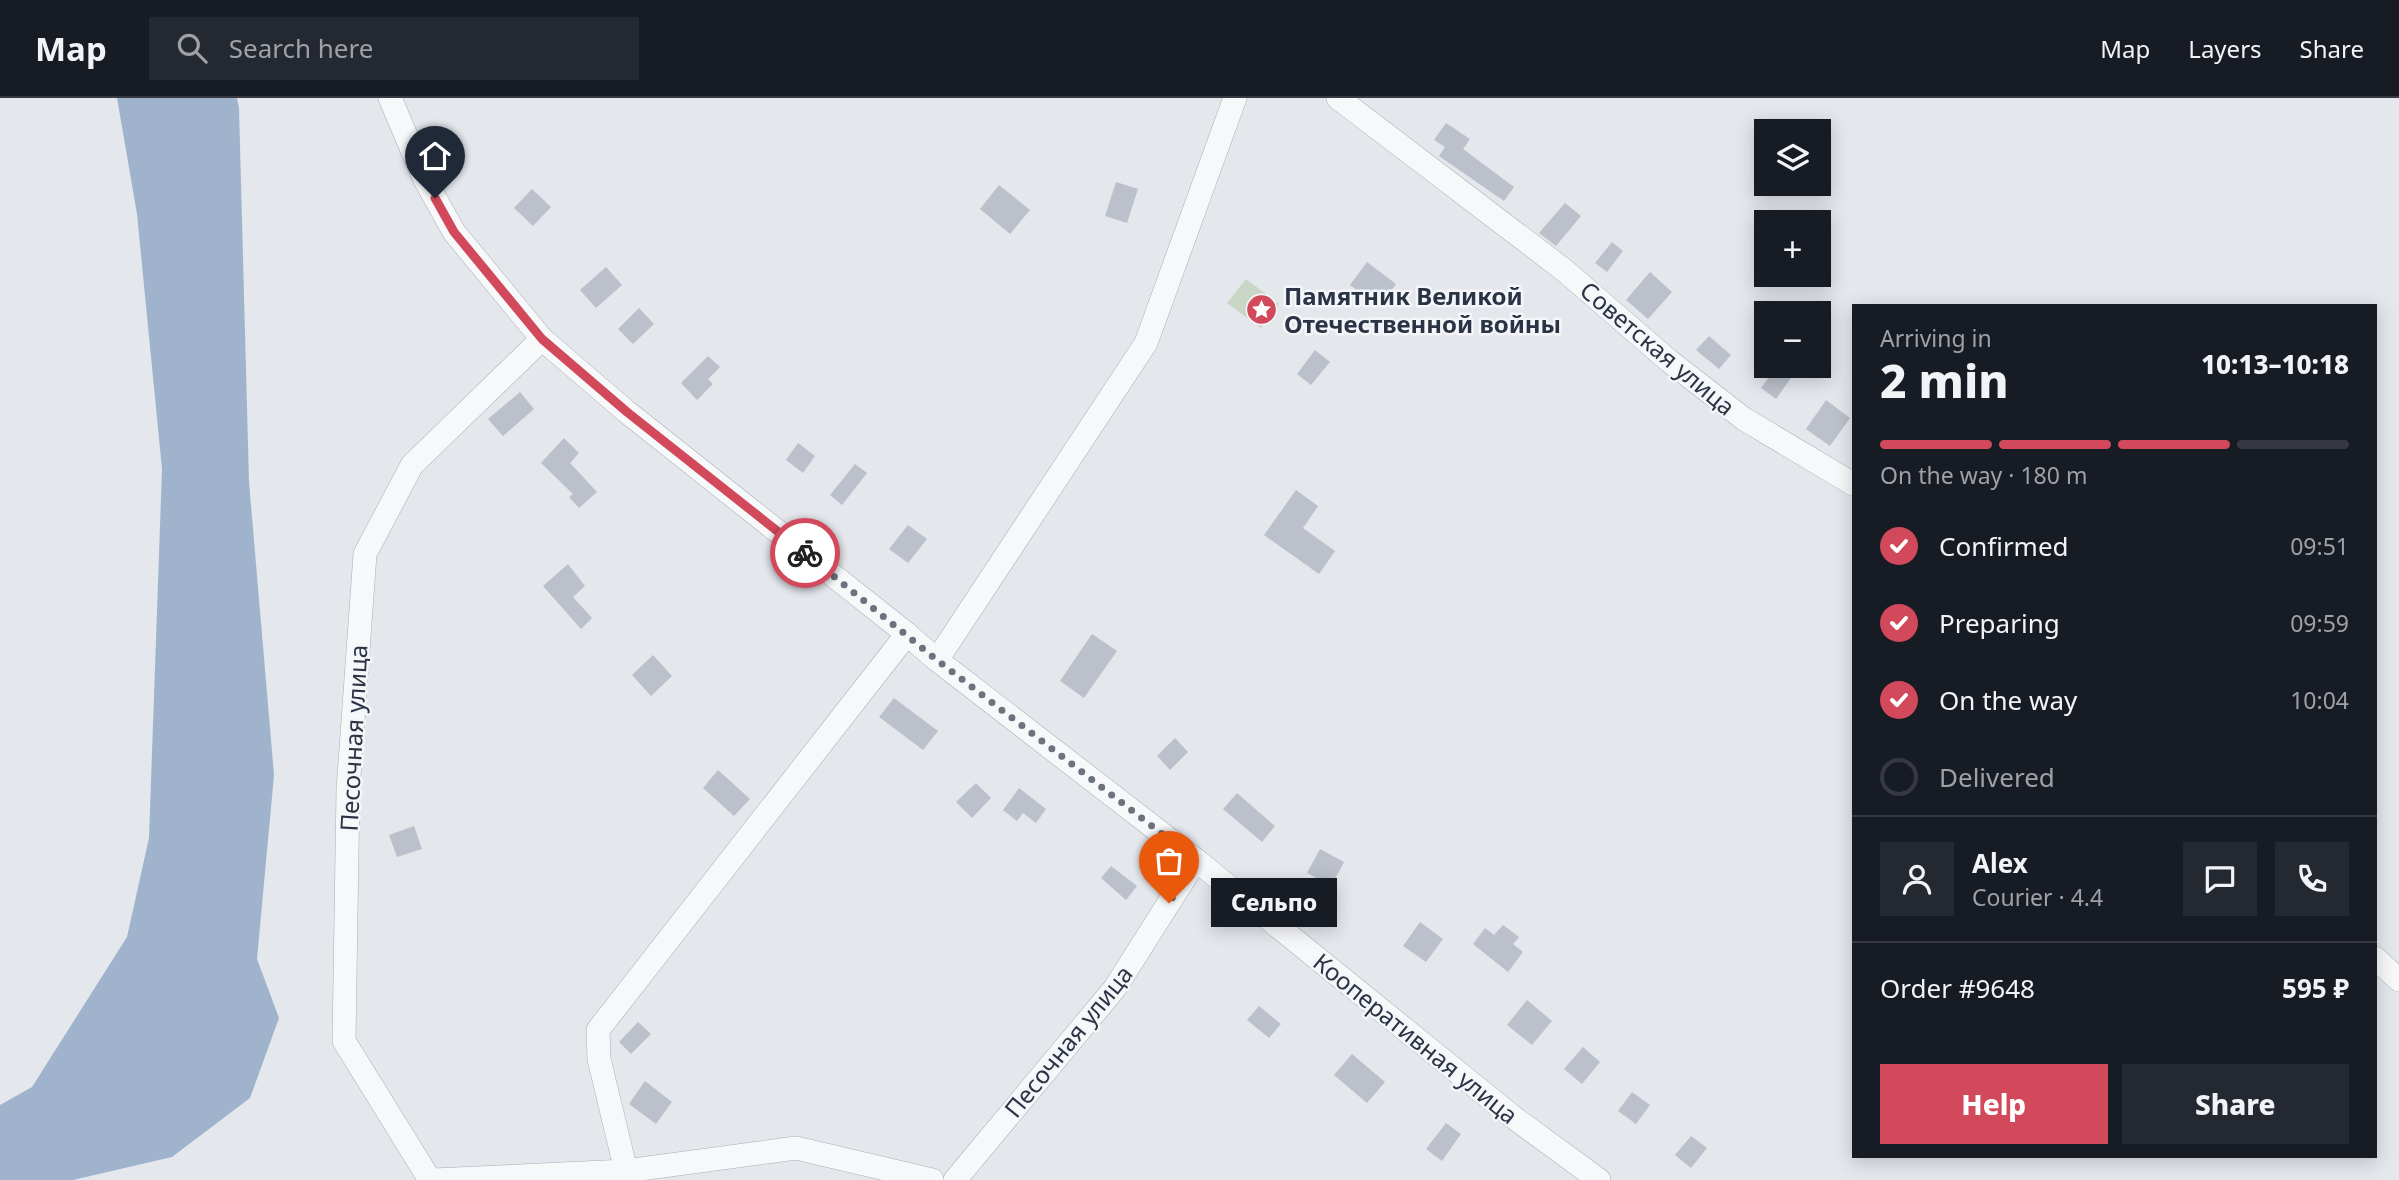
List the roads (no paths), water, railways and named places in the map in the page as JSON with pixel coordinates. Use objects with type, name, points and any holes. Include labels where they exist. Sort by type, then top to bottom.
[{"type":"street","name":"Кооперативная улица","points":[[390,98],[425,180],[454,232],[542,339],[627,412],[937,660],[1196,860],[1513,1117],[1599,1180]]},
{"type":"street","points":[[937,660],[1146,342],[1235,98]]},
{"type":"street","name":"Советская улица","points":[[1338,98],[1564,270],[1668,360],[1744,419],[1852,483]]},
{"type":"street","name":"Песочная улица","points":[[542,339],[412,465],[365,554],[348,790],[344,1041],[432,1180],[626,1171],[796,1148],[932,1180]]},
{"type":"street","points":[[626,1171],[599,1059],[598,1030],[907,634]]},
{"type":"street","name":"Песочная улица","points":[[956,1180],[1115,988],[1196,860]]},
{"type":"street","points":[[2377,960],[2399,980]]},
{"type":"water","points":[[117,98],[237,98],[239,108],[249,482],[274,775],[257,959],[279,1018],[250,1098],[172,1157],[73,1180],[0,1180],[0,1105],[32,1087],[127,937],[149,838],[162,469],[137,214]]},
{"type":"place","name":"Памятник Великой Отечественной войны","points":[[1261,309]]},
{"type":"place","name":"Сельпо","points":[[1169,903]]}]
